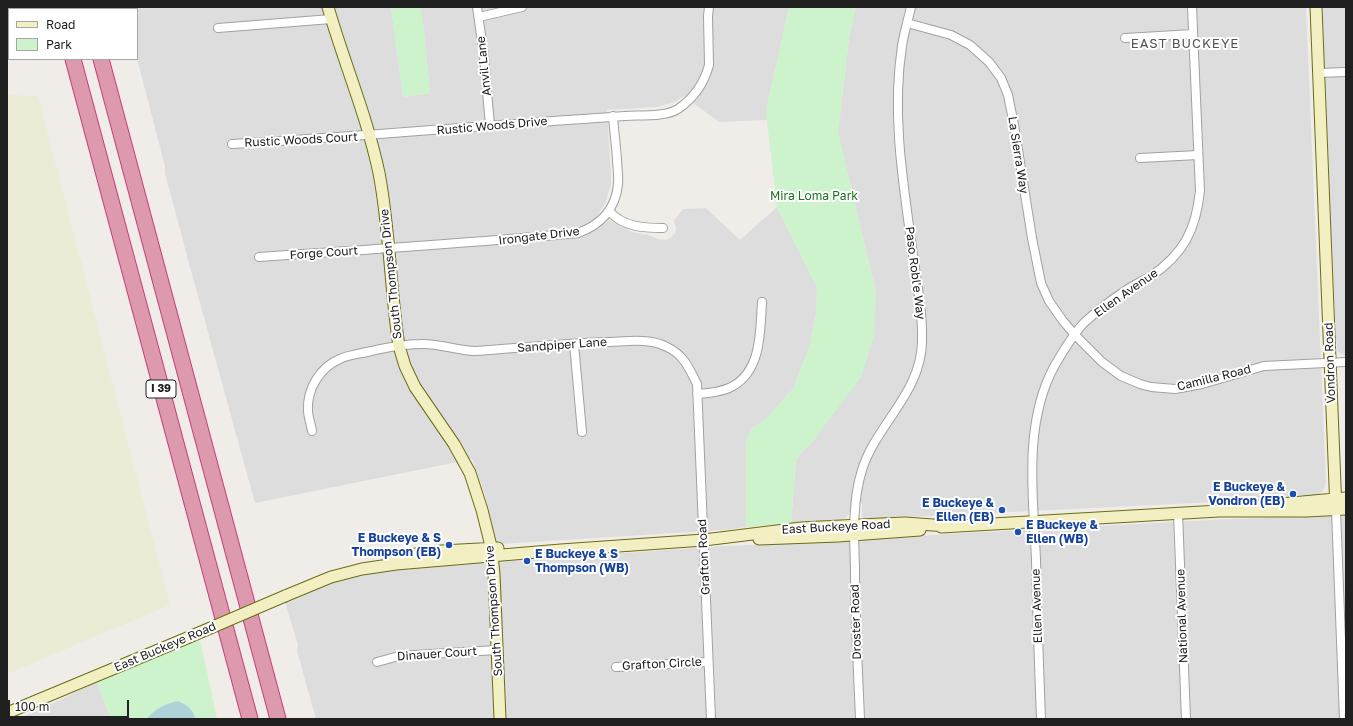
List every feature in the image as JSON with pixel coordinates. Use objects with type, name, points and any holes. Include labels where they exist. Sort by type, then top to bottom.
[{"type":"highway","name":"I 39","points":[[73,60],[250,719]]},
{"type":"highway","name":"I 39","points":[[102,60],[278,719]]},
{"type":"main road","name":"South Thompson Drive","points":[[328,7],[370,136],[379,174],[389,249],[395,324],[399,346],[405,366],[415,387],[454,444],[470,473],[482,510],[492,552],[500,719]]},
{"type":"main road","name":"Vondron Road","points":[[1316,7],[1330,363],[1341,510]]},
{"type":"main road","name":"East Buckeye Road","points":[[1219,511],[1341,498]]},
{"type":"main road","name":"East Buckeye Road","points":[[7,713],[188,638],[323,580],[342,570],[388,558],[442,551],[492,552],[561,550],[725,538],[770,539],[854,530],[918,530],[947,526],[1178,513],[1219,511],[1288,512],[1341,510]]},
{"type":"street","name":"Anvil Lane","points":[[477,7],[490,126]]},
{"type":"street","points":[[479,17],[522,7]]},
{"type":"street","name":"Rustic Woods Drive","points":[[370,136],[613,116],[665,114],[678,109],[690,100],[699,90],[709,65],[709,7]]},
{"type":"street","name":"Paso Robl'e Way","points":[[854,530],[859,480],[862,469],[873,445],[909,391],[916,372],[922,343],[921,315],[902,169],[898,120],[899,75],[902,47],[911,7]]},
{"type":"street","name":"Ellen Avenue","points":[[1041,719],[1033,521],[1034,440],[1039,406],[1055,366],[1085,321],[1112,300],[1164,266],[1179,251],[1192,230],[1200,190],[1192,7]]},
{"type":"street","points":[[218,28],[331,19]]},
{"type":"street","name":"La Sierra Way","points":[[907,23],[951,34],[970,45],[989,62],[1000,78],[1008,95],[1014,125],[1032,238],[1041,283],[1049,301],[1075,335]]},
{"type":"street","points":[[1125,38],[1193,34]]},
{"type":"street","points":[[1318,73],[1346,72]]},
{"type":"street","name":"Irongate Drive","points":[[389,249],[499,241],[578,233],[588,229],[598,223],[609,211],[615,199],[618,184],[613,116]]},
{"type":"street","name":"Rustic Woods Court","points":[[232,144],[370,136]]},
{"type":"street","points":[[1140,158],[1198,155]]},
{"type":"street","points":[[609,211],[616,218],[633,226],[644,228],[663,228]]},
{"type":"street","name":"Forge Court","points":[[259,257],[389,249]]},
{"type":"street","points":[[697,394],[718,391],[733,386],[739,382],[747,372],[758,351],[762,302]]},
{"type":"street","name":"Camilla Road","points":[[1075,335],[1102,362],[1121,376],[1151,387],[1175,389],[1185,388],[1264,366],[1346,362]]},
{"type":"street","name":"Sandpiper Lane","points":[[312,431],[308,411],[310,394],[317,378],[325,368],[340,358],[399,346],[421,344],[475,351],[574,344],[636,341],[655,342],[666,346],[682,358],[688,365],[697,384],[697,394]]},
{"type":"street","points":[[574,344],[582,432]]},
{"type":"street","name":"Grafton Road","points":[[697,394],[711,719]]},
{"type":"street","name":"Vondron Road","points":[[1341,510],[1344,719]]},
{"type":"street","name":"National Avenue","points":[[1178,513],[1186,719]]},
{"type":"street","name":"Droster Road","points":[[854,530],[855,600],[860,719]]},
{"type":"street","name":"Dinauer Court","points":[[377,662],[399,656],[497,650]]},
{"type":"street","name":"Grafton Circle","points":[[616,667],[708,662]]},
{"type":"shaded area","points":[[391,7],[403,97],[430,93],[423,22],[420,7],[789,7],[766,112],[767,120],[719,122],[684,96],[675,102],[657,107],[607,110],[611,184],[605,204],[598,214],[632,232],[666,240],[672,237],[675,233],[676,229],[674,220],[683,209],[706,208],[740,240],[777,207],[817,287],[816,315],[809,348],[793,389],[765,420],[751,429],[746,441],[746,527],[723,530],[501,544],[496,539],[485,495],[472,459],[255,503],[187,256],[137,60],[138,8],[123,8]]},
{"type":"shaded area","points":[[856,7],[1306,7],[1326,483],[1323,491],[1316,496],[1300,495],[1236,501],[868,519],[862,516],[862,503],[851,502],[850,512],[846,518],[840,520],[791,523],[796,459],[814,440],[876,292],[838,133],[849,38]]},
{"type":"shaded area","points":[[1322,7],[1346,7],[1346,356],[1338,352],[1336,340]]},
{"type":"shaded area","points":[[1346,513],[1346,719],[316,719],[297,651],[298,645],[285,602],[329,583],[353,576],[391,569],[726,546],[824,542],[1229,519],[1306,517],[1313,515]]},
{"type":"shaded area","points":[[97,682],[111,719],[18,719],[39,710]]},
{"type":"green space","points":[[391,7],[420,7],[423,22],[430,93],[403,97]]},
{"type":"green space","name":"Mira Loma Park","points":[[789,7],[856,7],[849,38],[838,133],[876,292],[874,336],[861,377],[814,440],[796,459],[791,523],[746,527],[746,441],[751,429],[765,420],[793,389],[809,348],[816,315],[817,287],[777,207],[766,112]]},
{"type":"green space","points":[[7,95],[38,96],[170,605],[7,674]]},
{"type":"green space","points":[[200,639],[217,719],[111,719],[97,682]]},
{"type":"water","points":[[178,701],[189,708],[195,719],[147,719],[161,707]]},
{"type":"place","name":"E Buckeye & Vondron (EB)","points":[[1293,494]]},
{"type":"place","name":"E Buckeye & Ellen (EB)","points":[[1002,510]]},
{"type":"place","name":"E Buckeye & Ellen (WB)","points":[[1018,532]]},
{"type":"place","name":"E Buckeye & S Thompson (EB)","points":[[449,545]]},
{"type":"place","name":"E Buckeye & S Thompson (WB)","points":[[527,561]]},
{"type":"district","name":"EAST BUCKEYE","points":[[1185,44]]}]
